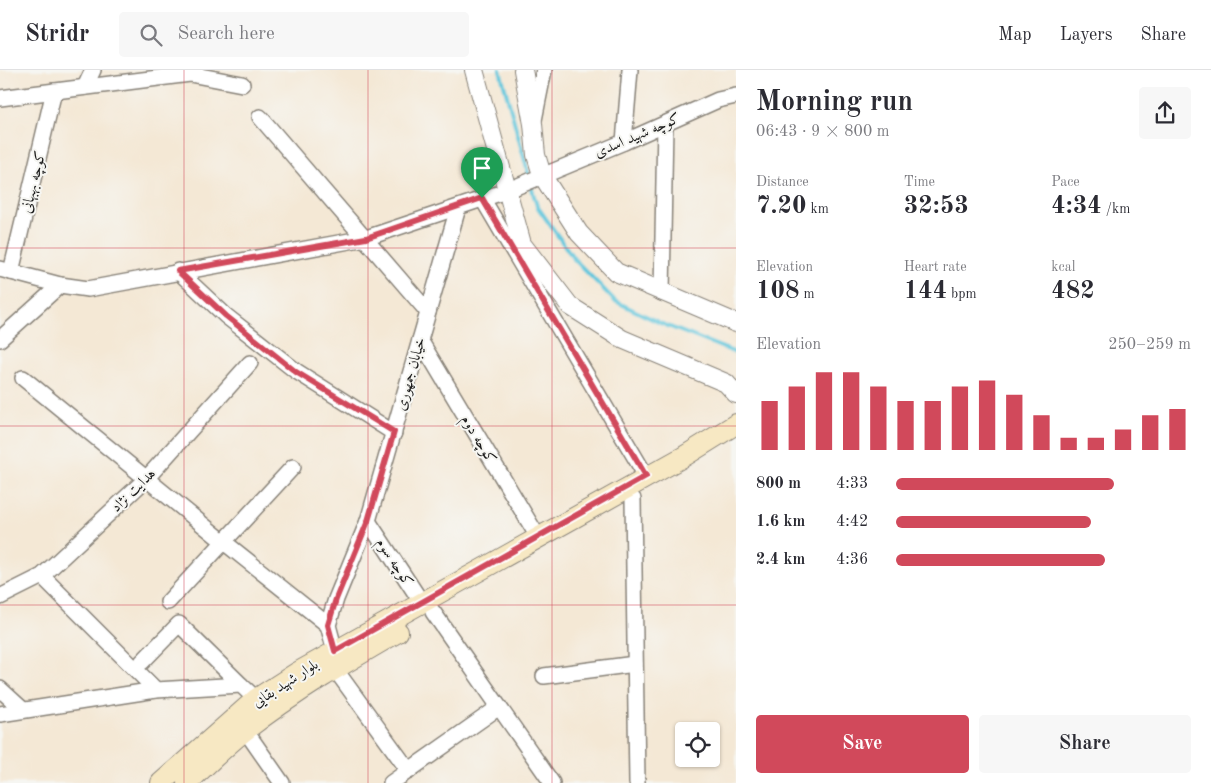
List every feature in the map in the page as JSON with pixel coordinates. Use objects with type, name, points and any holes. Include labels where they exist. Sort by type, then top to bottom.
[{"type":"main road","name":"بلوار شهید بقایی","points":[[428,607],[538,537],[683,457],[736,424]]},
{"type":"main road","name":"بلوار شهید بقایی","points":[[161,783],[256,700],[298,672],[335,660],[428,607],[633,499],[736,439]]},
{"type":"main road","name":"بلوار شهید بقایی","points":[[187,783],[245,730],[307,686],[335,660]]},
{"type":"street","points":[[85,87],[93,70]]},
{"type":"street","points":[[474,70],[522,244],[570,306],[622,339],[726,383],[736,394]]},
{"type":"street","points":[[523,70],[540,175],[579,232],[616,272],[736,323]]},
{"type":"street","points":[[533,124],[544,70]]},
{"type":"street","points":[[624,142],[630,70]]},
{"type":"street","points":[[0,98],[200,73],[242,84]]},
{"type":"street","name":"کوچه بهبهانی","points":[[5,271],[54,91]]},
{"type":"street","name":"کوچه شهید اسدی","points":[[5,271],[60,285],[88,289],[366,238],[506,191],[540,175],[624,142],[718,100],[736,96]]},
{"type":"street","points":[[260,117],[428,312]]},
{"type":"street","points":[[662,293],[664,124]]},
{"type":"street","points":[[482,198],[646,476]]},
{"type":"street","name":"خیابان جمهوری","points":[[328,625],[336,599],[368,521],[458,208]]},
{"type":"street","points":[[178,271],[226,316],[296,372],[394,432]]},
{"type":"street","points":[[0,339],[60,285]]},
{"type":"street","name":"کوچه دوم","points":[[420,340],[538,537]]},
{"type":"street","name":"هدایت نژاد","points":[[0,597],[42,576],[146,479],[250,363]]},
{"type":"street","points":[[23,378],[328,625],[335,660],[409,771]]},
{"type":"street","points":[[168,602],[293,467]]},
{"type":"street","points":[[633,499],[637,783]]},
{"type":"street","name":"کوچه سوم","points":[[368,521],[552,783]]},
{"type":"street","points":[[42,576],[156,690]]},
{"type":"street","points":[[142,662],[179,624],[256,700]]},
{"type":"street","points":[[544,676],[635,664]]},
{"type":"street","points":[[0,714],[156,690],[241,685]]},
{"type":"street","points":[[0,689],[23,710]]},
{"type":"street","points":[[391,783],[499,707]]},
{"type":"street","points":[[245,730],[282,783]]},
{"type":"waterway","points":[[500,70],[529,176]]},
{"type":"waterway","points":[[531,186],[537,206],[574,259],[615,301],[660,323],[736,353]]},
{"type":"route","points":[[482,198],[646,476],[335,651],[328,625],[336,599],[368,521],[394,432],[296,372],[226,316],[178,271],[366,238],[458,208],[482,198]]}]
